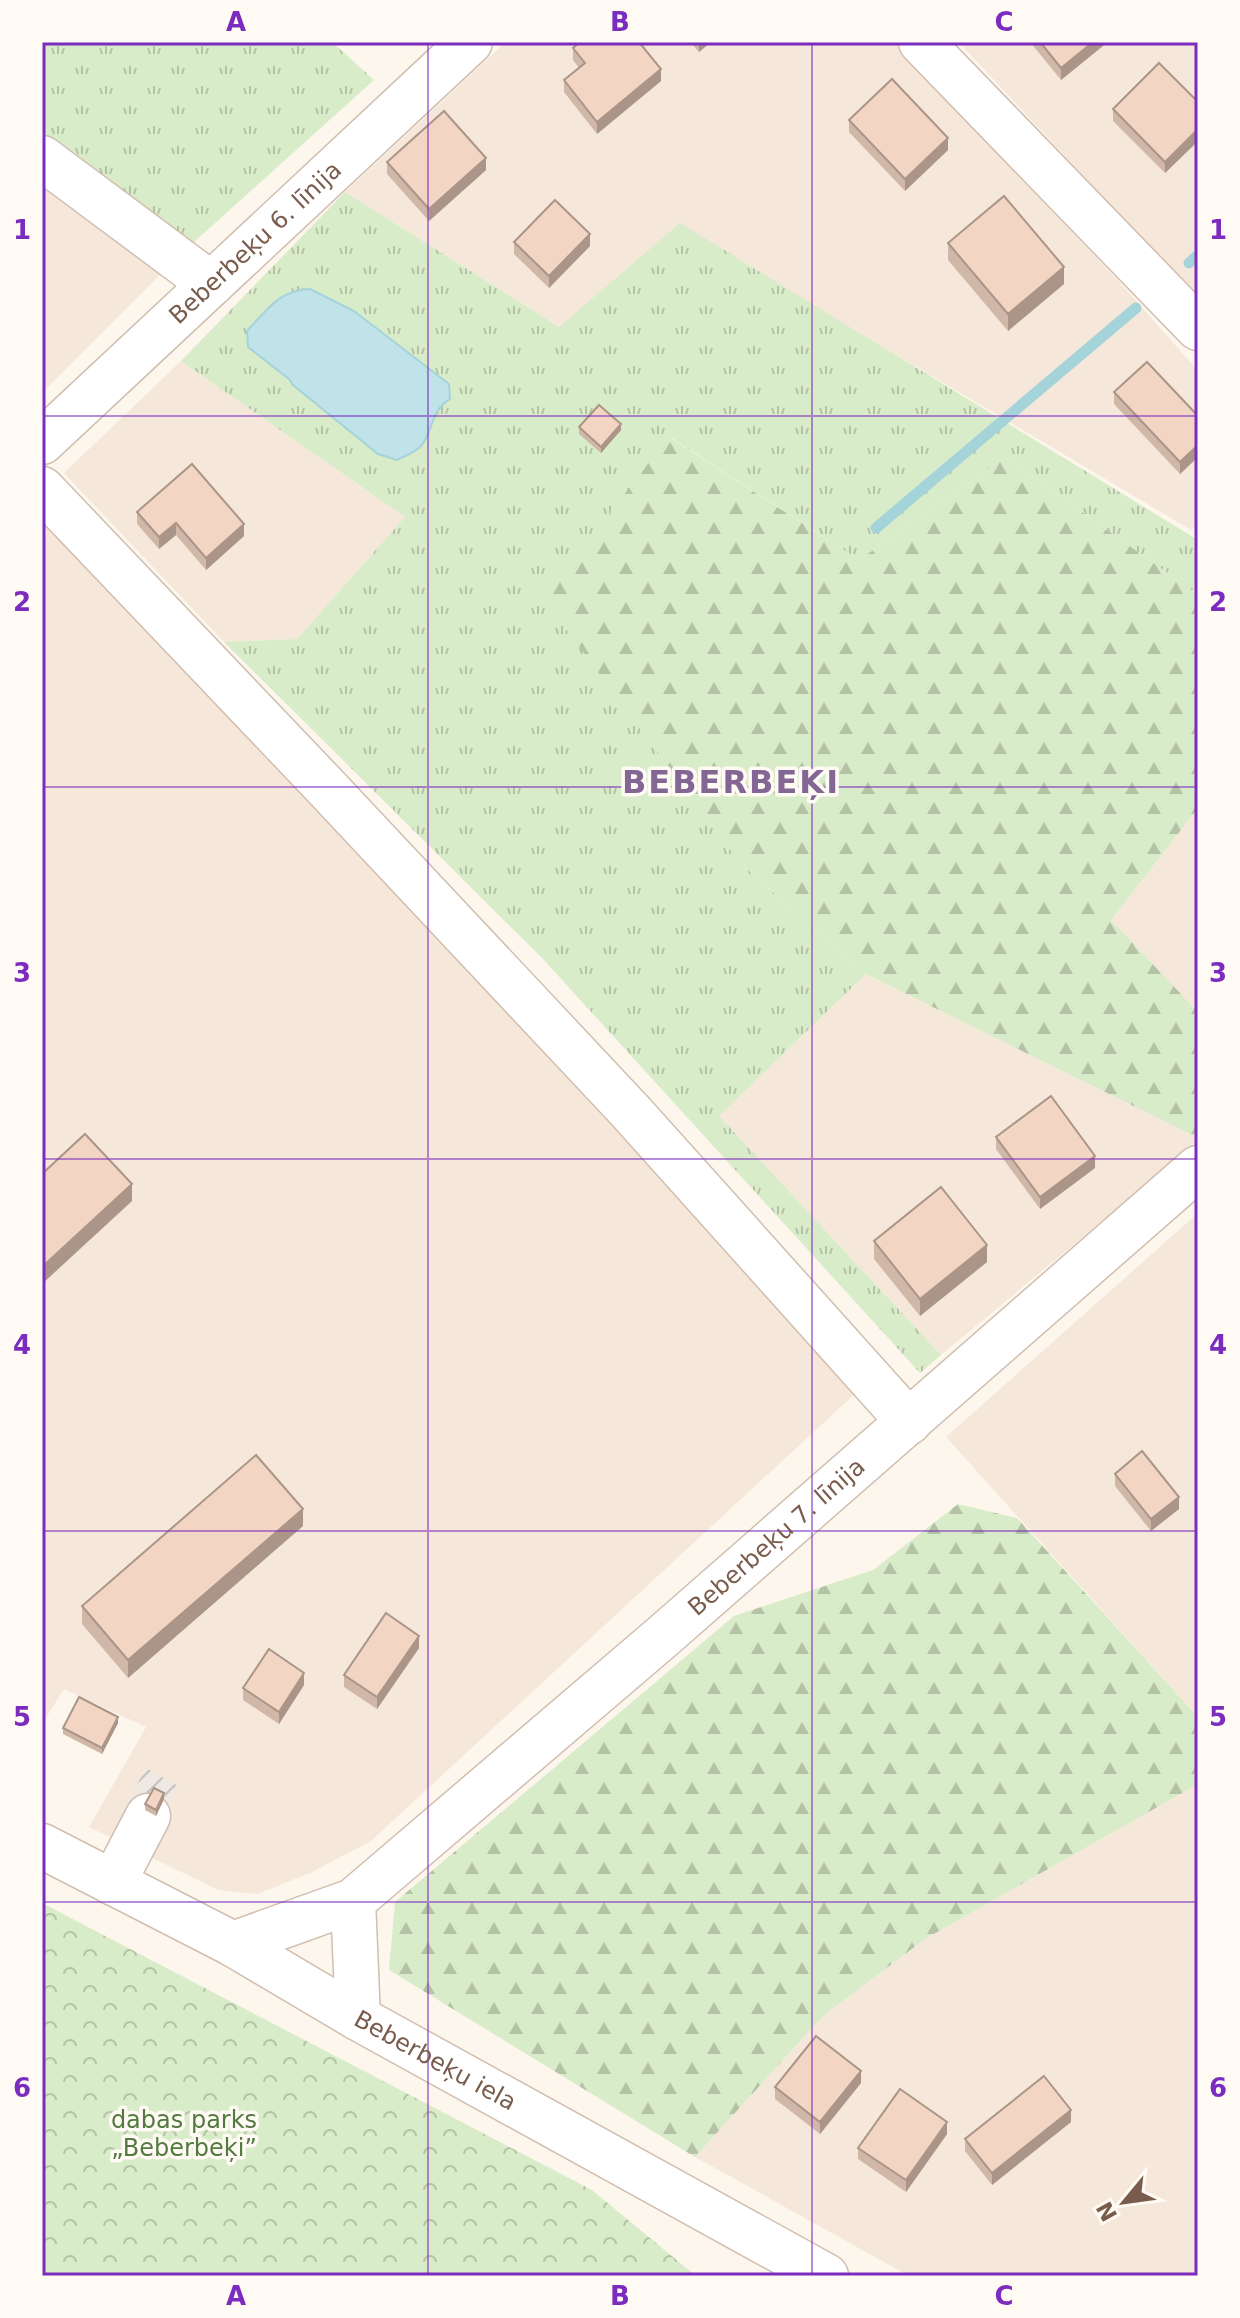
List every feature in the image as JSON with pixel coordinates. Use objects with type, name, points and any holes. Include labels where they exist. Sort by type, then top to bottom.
[{"type":"street","name":"Beberbeķu 6. līnija","points":[[42,442],[470,42]]},
{"type":"street","points":[[921,42],[1198,328]]},
{"type":"street","points":[[42,158],[211,284]]},
{"type":"street","points":[[42,489],[631,1112],[909,1422]]},
{"type":"street","name":"Beberbeķu 7. līnija","points":[[233,1944],[353,1901],[661,1638],[1198,1168]]},
{"type":"street","points":[[113,1883],[148,1816]]},
{"type":"street","name":"Beberbeķu iela","points":[[42,1846],[233,1944],[358,2018],[826,2276]]},
{"type":"street","points":[[353,1901],[358,2018]]},
{"type":"shaded area","points":[[506,42],[894,42],[1132,296],[1198,371],[1198,525],[1191,530],[819,309],[559,327],[345,192]]},
{"type":"shaded area","points":[[959,42],[1198,42],[1198,299],[966,50]]},
{"type":"shaded area","points":[[42,172],[169,266],[42,393]]},
{"type":"shaded area","points":[[181,361],[405,517],[297,639],[224,642],[64,473]]},
{"type":"shaded area","points":[[42,513],[858,1391],[371,1841],[310,1873],[257,1894],[218,1890],[89,1827],[146,1727],[64,1689],[42,1724]]},
{"type":"shaded area","points":[[1198,808],[1198,1012],[1111,920]]},
{"type":"shaded area","points":[[866,974],[1198,1138],[941,1355],[719,1116]]},
{"type":"shaded area","points":[[1198,1213],[1198,1717],[946,1437]]},
{"type":"shaded area","points":[[146,1768],[178,1786],[153,1834],[120,1816]]},
{"type":"shaded area","points":[[1198,1784],[1198,2276],[909,2276],[695,2157],[823,2016],[925,1939]]},
{"type":"green space","points":[[42,42],[332,42],[374,80],[193,243],[42,136]]},
{"type":"green space","points":[[345,192],[559,327],[680,223],[1198,540],[1198,595],[1005,457],[859,560],[670,437],[738,861],[866,974],[719,1116],[941,1355],[920,1373],[543,959],[224,642],[297,639],[405,517],[181,361]]},
{"type":"green space","points":[[669,437],[859,560],[1005,457],[1198,595],[1198,808],[1111,920],[1198,1012],[1198,1138],[866,974],[738,861],[543,598]]},
{"type":"green space","points":[[958,1504],[1017,1518],[1198,1717],[1198,1784],[925,1939],[823,2016],[695,2157],[389,1970],[395,1902],[734,1616],[873,1570]]},
{"type":"green space","name":"dabas parks „Beberbeķi”","points":[[42,1903],[592,2190],[696,2276],[42,2276]]},
{"type":"water","points":[[310,289],[354,311],[449,384],[450,399],[439,409],[424,442],[415,451],[397,460],[378,454],[248,347],[247,331],[268,309],[290,293]]},
{"type":"building","points":[[580,42],[639,42],[661,69],[597,122],[564,80],[585,63],[573,48]]},
{"type":"building","points":[[1040,42],[1093,42],[1061,68]]},
{"type":"building","points":[[1159,63],[1198,102],[1198,129],[1165,162],[1113,109]]},
{"type":"building","points":[[892,79],[948,138],[905,179],[849,120]]},
{"type":"building","points":[[444,111],[486,158],[429,209],[387,162]]},
{"type":"building","points":[[1004,196],[1064,267],[1008,314],[948,243]]},
{"type":"building","points":[[555,200],[590,234],[549,276],[514,242]]},
{"type":"building","points":[[1147,362],[1198,416],[1198,445],[1180,462],[1114,392]]},
{"type":"building","points":[[599,405],[621,424],[601,447],[579,427]]},
{"type":"building","points":[[192,464],[244,524],[206,558],[176,523],[159,537],[137,512]]},
{"type":"building","points":[[1051,1096],[1095,1156],[1040,1197],[996,1137]]},
{"type":"building","points":[[85,1134],[132,1184],[42,1267],[42,1174]]},
{"type":"building","points":[[941,1187],[987,1245],[920,1299],[874,1241]]},
{"type":"building","points":[[1142,1451],[1179,1497],[1151,1519],[1115,1474]]},
{"type":"building","points":[[256,1455],[303,1509],[128,1660],[82,1606]]},
{"type":"building","points":[[386,1613],[419,1636],[377,1697],[344,1675]]},
{"type":"building","points":[[269,1649],[304,1673],[279,1712],[243,1688]]},
{"type":"building","points":[[79,1697],[118,1717],[102,1748],[63,1728]]},
{"type":"building","points":[[154,1788],[164,1793],[156,1810],[145,1804]]},
{"type":"building","points":[[816,2036],[861,2071],[820,2122],[775,2087]]},
{"type":"building","points":[[1044,2076],[1071,2110],[992,2173],[965,2139]]},
{"type":"building","points":[[900,2089],[947,2122],[906,2180],[858,2148]]},
{"type":"waterway","points":[[1189,263],[1198,255]]},
{"type":"waterway","points":[[876,528],[1136,308]]},
{"type":"district","name":"BEBERBEĶI","points":[[731,782]]}]
